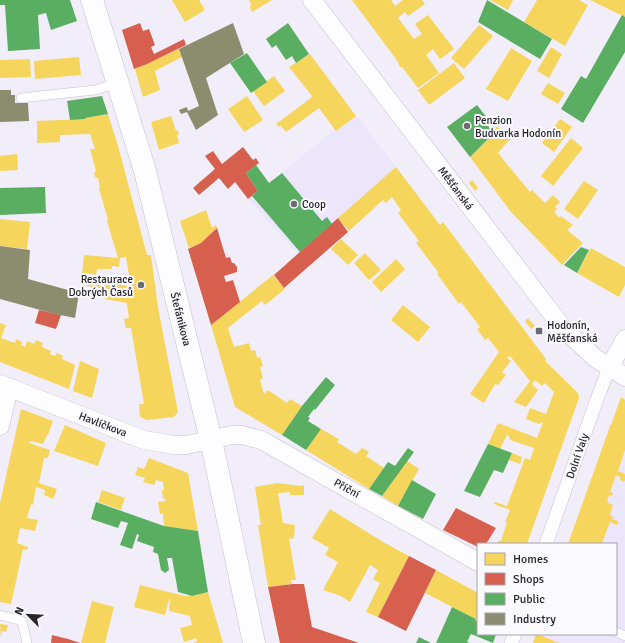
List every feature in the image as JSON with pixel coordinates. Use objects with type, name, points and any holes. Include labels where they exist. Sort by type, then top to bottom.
[{"type":"main road","name":"Štefánikova","points":[[92,0],[145,171],[210,440],[254,643]]},
{"type":"street","name":"Měšťanská","points":[[313,0],[563,328],[583,348],[609,368],[625,377]]},
{"type":"street","points":[[609,368],[625,339]]},
{"type":"street","name":"Dolní Valy","points":[[546,543],[609,368]]},
{"type":"street","points":[[0,426],[4,385]]},
{"type":"street","name":"Havlíčkova","points":[[4,385],[144,440],[174,445],[186,445],[210,440]]},
{"type":"street","name":"Příční","points":[[210,440],[232,435],[242,435],[261,440],[477,561]]},
{"type":"lane","points":[[21,98],[95,90],[118,83]]},
{"type":"lane","points":[[0,615],[22,621],[27,643]]},
{"type":"shaded area","points":[[355,114],[396,167],[298,254],[248,199]]},
{"type":"shaded area","points":[[621,397],[625,400],[625,643],[533,643],[537,635],[617,635],[617,543],[569,543]]},
{"type":"building: Homes","points":[[172,0],[199,0],[205,10],[185,22]]},
{"type":"building: Homes","points":[[249,0],[272,0],[252,12]]},
{"type":"building: Homes","points":[[352,0],[391,0],[395,6],[403,0],[422,0],[425,4],[408,16],[405,12],[398,18],[414,39],[422,34],[415,24],[428,15],[454,49],[440,59],[433,49],[426,55],[439,73],[418,88],[402,67],[400,67],[397,60],[395,60],[396,59]]},
{"type":"building: Homes","points":[[490,0],[513,0],[508,10]]},
{"type":"building: Homes","points":[[537,0],[579,0],[588,5],[565,46],[524,22]]},
{"type":"building: Homes","points":[[590,0],[625,0],[625,17]]},
{"type":"building: Homes","points":[[479,25],[493,36],[464,69],[451,58]]},
{"type":"building: Homes","points":[[551,47],[562,54],[549,78],[537,71]]},
{"type":"building: Homes","points":[[511,48],[532,61],[508,101],[486,89]]},
{"type":"building: Homes","points":[[179,49],[182,57],[155,71],[160,90],[143,97],[135,69]]},
{"type":"building: Homes","points":[[310,54],[356,116],[336,131],[319,108],[286,132],[281,126],[279,127],[276,124],[312,96],[289,67]]},
{"type":"building: Homes","points":[[79,57],[81,75],[35,79],[34,61]]},
{"type":"building: Homes","points":[[30,59],[31,77],[0,78],[0,60]]},
{"type":"building: Homes","points":[[454,63],[465,78],[429,105],[418,90]]},
{"type":"building: Homes","points":[[274,76],[285,91],[264,106],[253,91]]},
{"type":"building: Homes","points":[[548,83],[565,93],[558,104],[541,94]]},
{"type":"building: Homes","points":[[247,96],[263,120],[244,132],[228,109]]},
{"type":"building: Homes","points":[[108,114],[147,255],[151,255],[158,307],[178,412],[174,417],[147,420],[140,417],[139,404],[144,404],[131,328],[126,328],[124,319],[129,318],[127,303],[105,299],[107,291],[81,284],[84,255],[118,258],[107,221],[98,178],[95,177],[94,173],[96,171],[90,149],[95,149],[90,134],[60,135],[60,142],[37,143],[37,121],[85,118]],"holes":[[[126,257],[131,287],[98,279],[90,275],[88,282],[85,279],[86,273],[96,275],[97,269],[112,269],[112,266],[119,267],[120,258]]]},
{"type":"building: Homes","points":[[171,116],[176,131],[178,130],[179,134],[177,135],[179,143],[159,150],[151,122]]},
{"type":"building: Homes","points":[[560,119],[572,127],[554,152],[542,143]]},
{"type":"building: Homes","points":[[497,126],[510,139],[498,153],[530,192],[532,190],[545,203],[553,195],[560,202],[555,207],[557,209],[554,212],[560,218],[561,216],[573,225],[567,230],[583,243],[562,265],[511,212],[470,157],[492,135]]},
{"type":"building: Homes","points":[[571,138],[583,148],[553,186],[541,176]]},
{"type":"building: Homes","points":[[17,154],[18,170],[0,171],[0,156]]},
{"type":"building: Homes","points":[[396,167],[440,225],[443,222],[546,359],[545,361],[578,393],[579,398],[527,543],[498,543],[499,540],[501,541],[507,522],[505,522],[510,510],[494,504],[495,502],[507,506],[525,458],[530,460],[534,448],[510,440],[509,436],[507,435],[500,449],[488,444],[498,423],[537,438],[543,422],[539,424],[526,419],[530,408],[546,414],[554,392],[545,383],[542,386],[535,380],[532,384],[538,390],[526,407],[514,402],[530,381],[510,356],[507,358],[511,361],[502,372],[506,375],[498,385],[495,384],[484,403],[470,394],[499,352],[488,338],[485,340],[477,329],[480,327],[461,302],[459,304],[437,274],[438,272],[416,243],[419,241],[398,213],[401,210],[392,197],[386,203],[383,200],[349,231],[338,218]]},
{"type":"building: Homes","points":[[472,180],[478,188],[475,191],[469,183]]},
{"type":"building: Homes","points":[[584,181],[598,190],[578,219],[564,209]]},
{"type":"building: Homes","points":[[206,210],[212,228],[216,225],[217,228],[201,243],[189,248],[180,221]]},
{"type":"building: Homes","points":[[0,219],[30,222],[27,249],[0,246]]},
{"type":"building: Homes","points":[[341,239],[358,255],[348,265],[331,249]]},
{"type":"building: Homes","points":[[591,248],[625,267],[625,285],[619,297],[577,273]]},
{"type":"building: Homes","points":[[365,253],[381,270],[369,280],[354,263]]},
{"type":"building: Homes","points":[[396,259],[405,269],[381,292],[372,282]]},
{"type":"building: Homes","points":[[273,275],[285,289],[265,305],[262,301],[228,328],[234,347],[249,343],[251,351],[255,350],[257,358],[260,357],[263,366],[260,367],[263,378],[260,380],[264,394],[268,390],[287,403],[290,399],[302,406],[282,435],[235,407],[211,325]]},
{"type":"building: Homes","points":[[403,305],[430,327],[418,342],[391,320]]},
{"type":"building: Homes","points":[[528,318],[535,326],[531,329],[525,321]]},
{"type":"building: Homes","points":[[0,323],[6,325],[1,338],[15,343],[16,339],[22,342],[21,345],[25,347],[27,341],[34,344],[36,340],[43,343],[42,347],[51,351],[50,354],[55,356],[57,353],[63,356],[62,359],[75,365],[69,389],[0,362]]},
{"type":"building: Homes","points":[[80,361],[99,369],[92,398],[73,391]]},
{"type":"building: Homes","points":[[621,397],[625,400],[625,450],[618,471],[625,474],[625,480],[624,482],[620,480],[620,477],[616,475],[610,492],[613,493],[612,496],[609,495],[607,502],[613,505],[610,515],[613,517],[612,519],[618,521],[617,525],[610,522],[602,543],[568,543],[610,425]]},
{"type":"building: Homes","points":[[21,409],[53,421],[43,444],[30,441],[29,443],[50,450],[48,458],[44,458],[39,483],[57,489],[53,499],[44,495],[45,490],[36,487],[33,505],[31,504],[27,518],[38,520],[35,531],[20,528],[17,543],[28,547],[27,550],[23,549],[11,604],[0,602],[0,503]]},
{"type":"building: Homes","points":[[65,425],[106,443],[98,466],[54,451]]},
{"type":"building: Homes","points":[[321,429],[339,439],[337,442],[356,454],[362,448],[369,452],[366,456],[384,468],[369,489],[306,450]]},
{"type":"building: Homes","points":[[512,453],[522,457],[520,464],[509,460]]},
{"type":"building: Homes","points":[[149,458],[188,473],[198,531],[164,526],[163,514],[160,514],[158,502],[165,501],[165,498],[163,499],[162,490],[164,490],[163,482],[156,480],[154,485],[143,482],[145,478],[135,475],[138,467],[144,469]]},
{"type":"building: Homes","points":[[407,461],[419,469],[398,506],[382,496]]},
{"type":"building: Homes","points":[[277,483],[304,485],[304,495],[290,495],[290,492],[278,493],[283,523],[295,525],[294,538],[289,539],[296,580],[291,580],[292,584],[268,587],[258,525],[261,525],[255,487]]},
{"type":"building: Homes","points":[[102,490],[125,498],[121,510],[98,502]]},
{"type":"building: Homes","points":[[330,509],[383,542],[409,556],[378,617],[366,612],[380,583],[373,579],[378,570],[370,565],[350,602],[341,596],[323,590],[338,562],[325,555],[329,548],[312,538]]},
{"type":"building: Homes","points":[[436,570],[477,592],[477,621],[475,620],[476,619],[425,593]]},
{"type":"building: Homes","points":[[140,585],[185,596],[208,592],[223,643],[193,643],[197,641],[196,638],[184,642],[180,628],[192,625],[190,616],[169,611],[170,596],[165,615],[134,607]]},
{"type":"building: Homes","points":[[92,601],[114,607],[105,643],[81,643]]},
{"type":"building: Homes","points":[[0,624],[8,625],[6,632],[2,631],[1,639]]},
{"type":"building: Homes","points":[[536,635],[539,635],[559,643],[533,643]]},
{"type":"building: Shops","points":[[140,23],[143,31],[149,29],[155,45],[151,47],[154,54],[184,39],[186,45],[134,69],[122,30]]},
{"type":"building: Shops","points":[[243,147],[253,160],[256,158],[259,163],[246,173],[258,191],[248,199],[235,182],[228,189],[219,178],[199,195],[193,188],[215,169],[205,156],[213,151],[222,164]]},
{"type":"building: Shops","points":[[338,218],[348,232],[284,288],[274,275]]},
{"type":"building: Shops","points":[[217,228],[226,258],[230,257],[232,263],[234,263],[237,267],[237,272],[224,276],[226,282],[233,280],[240,302],[211,325],[188,249],[201,243]]},
{"type":"building: Shops","points":[[39,310],[61,315],[56,329],[35,323]]},
{"type":"building: Shops","points":[[456,508],[496,528],[487,543],[477,543],[477,547],[443,530]]},
{"type":"building: Shops","points":[[409,556],[436,570],[406,631],[378,617]]},
{"type":"building: Shops","points":[[304,584],[312,627],[359,643],[280,643],[268,587]]},
{"type":"building: Shops","points":[[52,635],[68,639],[80,643],[51,643]]},
{"type":"building: Public","points":[[0,0],[70,0],[77,21],[51,30],[46,13],[38,15],[40,49],[8,51],[5,5],[0,5]]},
{"type":"building: Public","points":[[487,0],[552,39],[540,59],[478,22]]},
{"type":"building: Public","points":[[622,15],[625,17],[625,52],[583,123],[561,109],[581,76],[586,79]]},
{"type":"building: Public","points":[[288,23],[309,54],[296,63],[292,56],[286,60],[276,45],[272,48],[266,39]]},
{"type":"building: Public","points":[[247,53],[267,82],[251,93],[230,63]]},
{"type":"building: Public","points":[[102,96],[108,114],[85,119],[70,120],[67,101]]},
{"type":"building: Public","points":[[477,105],[488,119],[485,121],[493,133],[470,157],[447,127]]},
{"type":"building: Public","points":[[256,165],[269,183],[282,173],[322,221],[327,217],[332,224],[300,252],[252,196],[258,191],[246,173]]},
{"type":"building: Public","points":[[45,187],[46,213],[0,215],[0,188]]},
{"type":"building: Public","points":[[581,247],[589,250],[577,273],[564,265]]},
{"type":"building: Public","points":[[326,377],[335,385],[308,417],[310,418],[308,421],[321,429],[306,450],[282,435],[302,406]]},
{"type":"building: Public","points":[[488,444],[512,453],[503,473],[494,470],[480,497],[464,491]]},
{"type":"building: Public","points":[[408,448],[414,452],[382,496],[369,489],[388,462],[395,466]]},
{"type":"building: Public","points":[[412,480],[436,494],[423,519],[398,506]]},
{"type":"building: Public","points":[[96,502],[164,526],[198,531],[208,592],[192,596],[178,592],[172,558],[167,558],[169,570],[165,573],[161,570],[158,554],[153,552],[154,547],[137,541],[139,535],[137,534],[132,549],[120,545],[128,523],[121,521],[118,528],[91,519]]},
{"type":"building: Public","points":[[452,607],[476,619],[477,635],[496,635],[493,643],[471,634],[467,642],[470,643],[436,643]]},
{"type":"building: Public","points":[[419,637],[431,643],[416,643]]},
{"type":"building: Industry","points":[[233,23],[244,54],[206,78],[218,115],[196,130],[187,112],[181,114],[179,110],[187,107],[188,111],[199,106],[179,49]]},
{"type":"building: Industry","points":[[0,90],[11,90],[11,95],[15,95],[15,103],[28,103],[29,121],[0,122]]},
{"type":"building: Industry","points":[[0,246],[30,250],[28,279],[79,293],[75,318],[0,299]]},
{"type":"place","name":"Penzion Budvarka Hodonín","points":[[467,126]]},
{"type":"place","name":"Coop","points":[[294,204]]},
{"type":"place","name":"Restaurace Dobrých Časů","points":[[141,285]]},
{"type":"place","name":"Hodonín, Měšťanská","points":[[539,331]]}]
